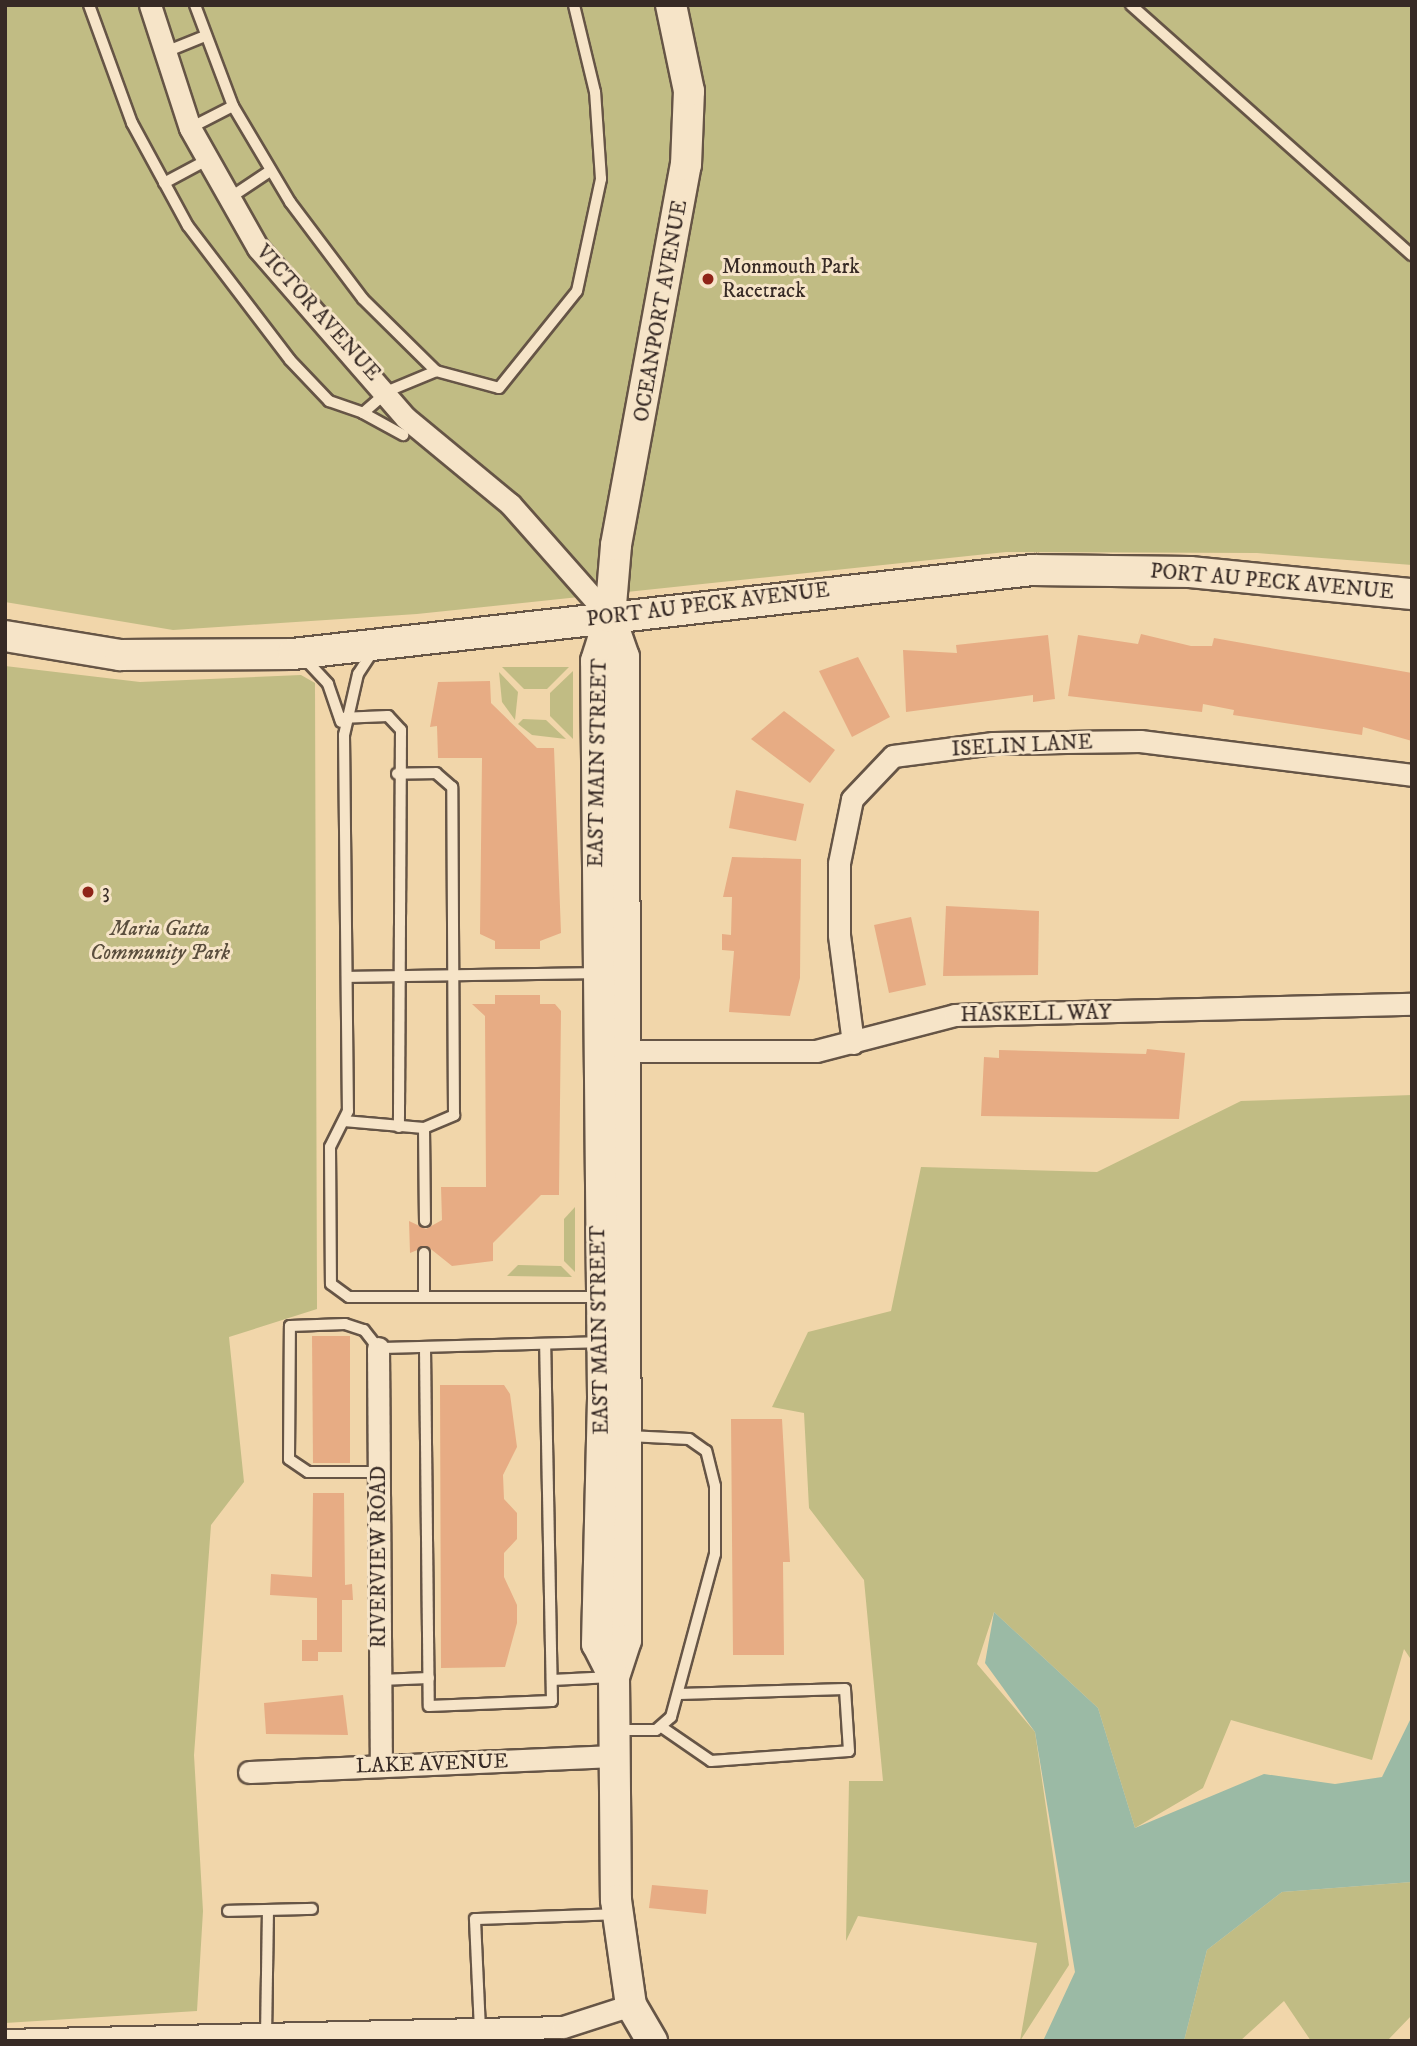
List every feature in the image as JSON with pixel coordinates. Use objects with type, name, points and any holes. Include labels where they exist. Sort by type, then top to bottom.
[{"type":"main road","name":"OCEANPORT AVENUE","points":[[610,617],[616,545],[686,165],[689,91],[671,5]]},
{"type":"main road","name":"PORT AU PECK AVENUE","points":[[5,636],[120,655],[293,654],[1033,570],[1190,572],[1412,594]]},
{"type":"main road","name":"EAST MAIN STREET","points":[[610,617],[596,661],[597,973],[600,1297],[613,1341],[625,1436],[626,1640],[614,1677],[617,1914],[631,2005],[652,2041]]},
{"type":"main road","name":"EAST MAIN STREET","points":[[610,617],[624,657],[622,1051],[613,1341],[597,1644],[614,1677]]},
{"type":"street","name":"VICTOR AVENUE","points":[[150,5],[163,53],[190,128],[227,199],[298,296],[388,391],[412,425],[510,504],[610,617]]},
{"type":"street","name":"VICTOR AVENUE","points":[[388,391],[392,419],[403,435],[475,493],[510,504]]},
{"type":"street","name":"ISELIN LANE","points":[[853,1043],[839,935],[839,863],[852,799],[893,756],[993,743],[1140,741],[1412,775]]},
{"type":"street","name":"HASKELL WAY","points":[[622,1051],[816,1051],[955,1014],[1412,1004]]},
{"type":"street","name":"RIVERVIEW ROAD","points":[[378,1348],[381,1766]]},
{"type":"street","name":"LAKE AVENUE","points":[[249,1772],[381,1766],[615,1743]]},
{"type":"street","points":[[5,2040],[267,2039],[481,2030],[585,2024],[631,2005]]},
{"type":"lane","name":"VICTOR AVENUE","points":[[89,5],[132,123],[164,183],[247,313],[330,401],[363,413],[403,435]]},
{"type":"lane","points":[[195,5],[233,106],[270,171],[336,265],[436,371],[499,388],[577,291],[601,179],[594,92],[574,5]]},
{"type":"lane","points":[[1131,5],[1412,255]]},
{"type":"lane","points":[[163,53],[205,36]]},
{"type":"lane","points":[[190,128],[233,106]]},
{"type":"lane","points":[[164,183],[207,160]]},
{"type":"lane","points":[[227,199],[270,171]]},
{"type":"lane","points":[[363,413],[388,391],[436,371]]},
{"type":"lane","points":[[380,643],[356,683],[344,718],[347,977],[344,1121],[330,1147],[331,1284],[349,1297],[600,1297]]},
{"type":"lane","points":[[293,654],[323,675],[344,718]]},
{"type":"lane","points":[[356,683],[357,709],[399,725],[399,1127]]},
{"type":"lane","points":[[344,718],[374,717]]},
{"type":"lane","points":[[344,1121],[424,1128],[454,1115],[453,787],[436,773],[397,774]]},
{"type":"lane","points":[[347,977],[597,973]]},
{"type":"lane","points":[[424,1128],[425,1221]]},
{"type":"lane","points":[[424,1253],[424,1296]]},
{"type":"lane","points":[[379,1472],[308,1472],[289,1459],[285,1331],[345,1324],[364,1330],[378,1348],[613,1341]]},
{"type":"lane","points":[[425,1347],[429,1706],[552,1701],[545,1345]]},
{"type":"lane","points":[[615,1743],[663,1728],[679,1694],[715,1554],[712,1462],[689,1439],[625,1436]]},
{"type":"lane","points":[[552,1680],[614,1677]]},
{"type":"lane","points":[[380,1680],[429,1678]]},
{"type":"lane","points":[[663,1728],[711,1761],[849,1751],[845,1689],[679,1694]]},
{"type":"lane","points":[[228,1912],[312,1909]]},
{"type":"lane","points":[[267,2039],[268,1910]]},
{"type":"lane","points":[[481,2030],[475,1919],[617,1914]]},
{"type":"green space","name":"Monmouth Park Racetrack","points":[[5,5],[1412,5],[1412,565],[1257,553],[1006,552],[417,614],[173,630],[5,602]]},
{"type":"green space","name":"Maria Gatta Community Park","points":[[5,666],[140,682],[301,675],[315,683],[317,1309],[229,1337],[244,1482],[211,1525],[194,1755],[203,1911],[197,2011],[5,2023]]},
{"type":"green space","points":[[502,667],[569,667],[547,689],[524,689]]},
{"type":"green space","points":[[573,671],[573,739],[550,716],[550,693]]},
{"type":"green space","points":[[499,672],[518,692],[515,720],[502,702]]},
{"type":"green space","points":[[523,719],[546,720],[566,739],[532,735],[518,724]]},
{"type":"green space","points":[[1412,1095],[1412,1661],[1404,1649],[1372,1760],[1231,1720],[1203,1788],[1135,1828],[1098,1708],[994,1612],[977,1664],[1035,1732],[1069,1965],[1020,2041],[1037,1943],[858,1916],[846,1941],[849,1781],[883,1781],[864,1580],[809,1508],[804,1413],[772,1407],[808,1332],[891,1311],[921,1167],[1097,1172],[1241,1101]]},
{"type":"green space","points":[[575,1207],[575,1272],[564,1261],[564,1219]]},
{"type":"green space","points":[[518,1265],[561,1266],[572,1277],[507,1276]]},
{"type":"green space","points":[[1412,1882],[1412,2015],[1387,2041],[1311,2041],[1284,2001],[1240,2041],[1184,2041],[1207,1950],[1282,1892]]},
{"type":"shaded area","points":[[994,1612],[1098,1708],[1135,1828],[1264,1774],[1335,1784],[1382,1777],[1412,1716],[1412,1882],[1282,1892],[1207,1950],[1184,2041],[1043,2041],[1075,1972],[1035,1732],[985,1663]]},
{"type":"building","points":[[1141,634],[1191,646],[1212,646],[1214,638],[1412,673],[1412,741],[1363,727],[1362,735],[1233,715],[1234,710],[1203,704],[1202,712],[1068,696],[1078,635],[1138,644]]},
{"type":"building","points":[[1048,635],[1055,699],[1033,702],[1033,695],[906,712],[903,650],[957,653],[956,645]]},
{"type":"building","points":[[858,657],[890,717],[852,737],[819,671]]},
{"type":"building","points":[[490,681],[491,703],[537,748],[554,748],[561,933],[540,941],[540,949],[495,949],[495,941],[480,934],[482,758],[438,758],[437,726],[430,727],[438,682]]},
{"type":"building","points":[[784,711],[835,750],[810,783],[751,739]]},
{"type":"building","points":[[736,790],[804,804],[796,841],[729,828]]},
{"type":"building","points":[[732,857],[801,859],[800,978],[790,1016],[729,1012],[734,951],[722,950],[722,934],[731,935],[732,897],[723,897]]},
{"type":"building","points":[[946,906],[1039,911],[1038,975],[943,976]]},
{"type":"building","points":[[911,917],[926,985],[889,993],[874,925]]},
{"type":"building","points":[[495,995],[540,995],[540,1004],[555,1004],[561,1011],[559,1195],[541,1195],[493,1243],[493,1261],[452,1266],[427,1246],[410,1253],[409,1221],[426,1229],[442,1220],[441,1187],[486,1187],[485,1016],[472,1004],[495,1004]]},
{"type":"building","points":[[1147,1049],[1185,1053],[1179,1119],[981,1116],[984,1057],[999,1058],[999,1050],[1146,1054]]},
{"type":"building","points":[[312,1336],[350,1336],[350,1463],[313,1463]]},
{"type":"building","points":[[440,1385],[504,1385],[510,1394],[517,1447],[503,1475],[504,1499],[517,1513],[517,1539],[504,1553],[504,1577],[517,1605],[517,1623],[505,1667],[441,1668]]},
{"type":"building","points":[[731,1419],[782,1419],[790,1562],[783,1562],[784,1655],[733,1655]]},
{"type":"building","points":[[313,1493],[344,1493],[345,1585],[352,1584],[353,1600],[342,1600],[342,1652],[318,1652],[318,1661],[302,1661],[302,1640],[317,1640],[317,1598],[270,1595],[271,1574],[312,1577]]},
{"type":"building","points":[[343,1695],[348,1735],[266,1734],[264,1703]]},
{"type":"building","points":[[652,1885],[708,1890],[706,1914],[649,1908]]},
{"type":"place","name":"Monmouth Park Racetrack","points":[[708,279]]},
{"type":"place","name":"3","points":[[88,892]]}]
